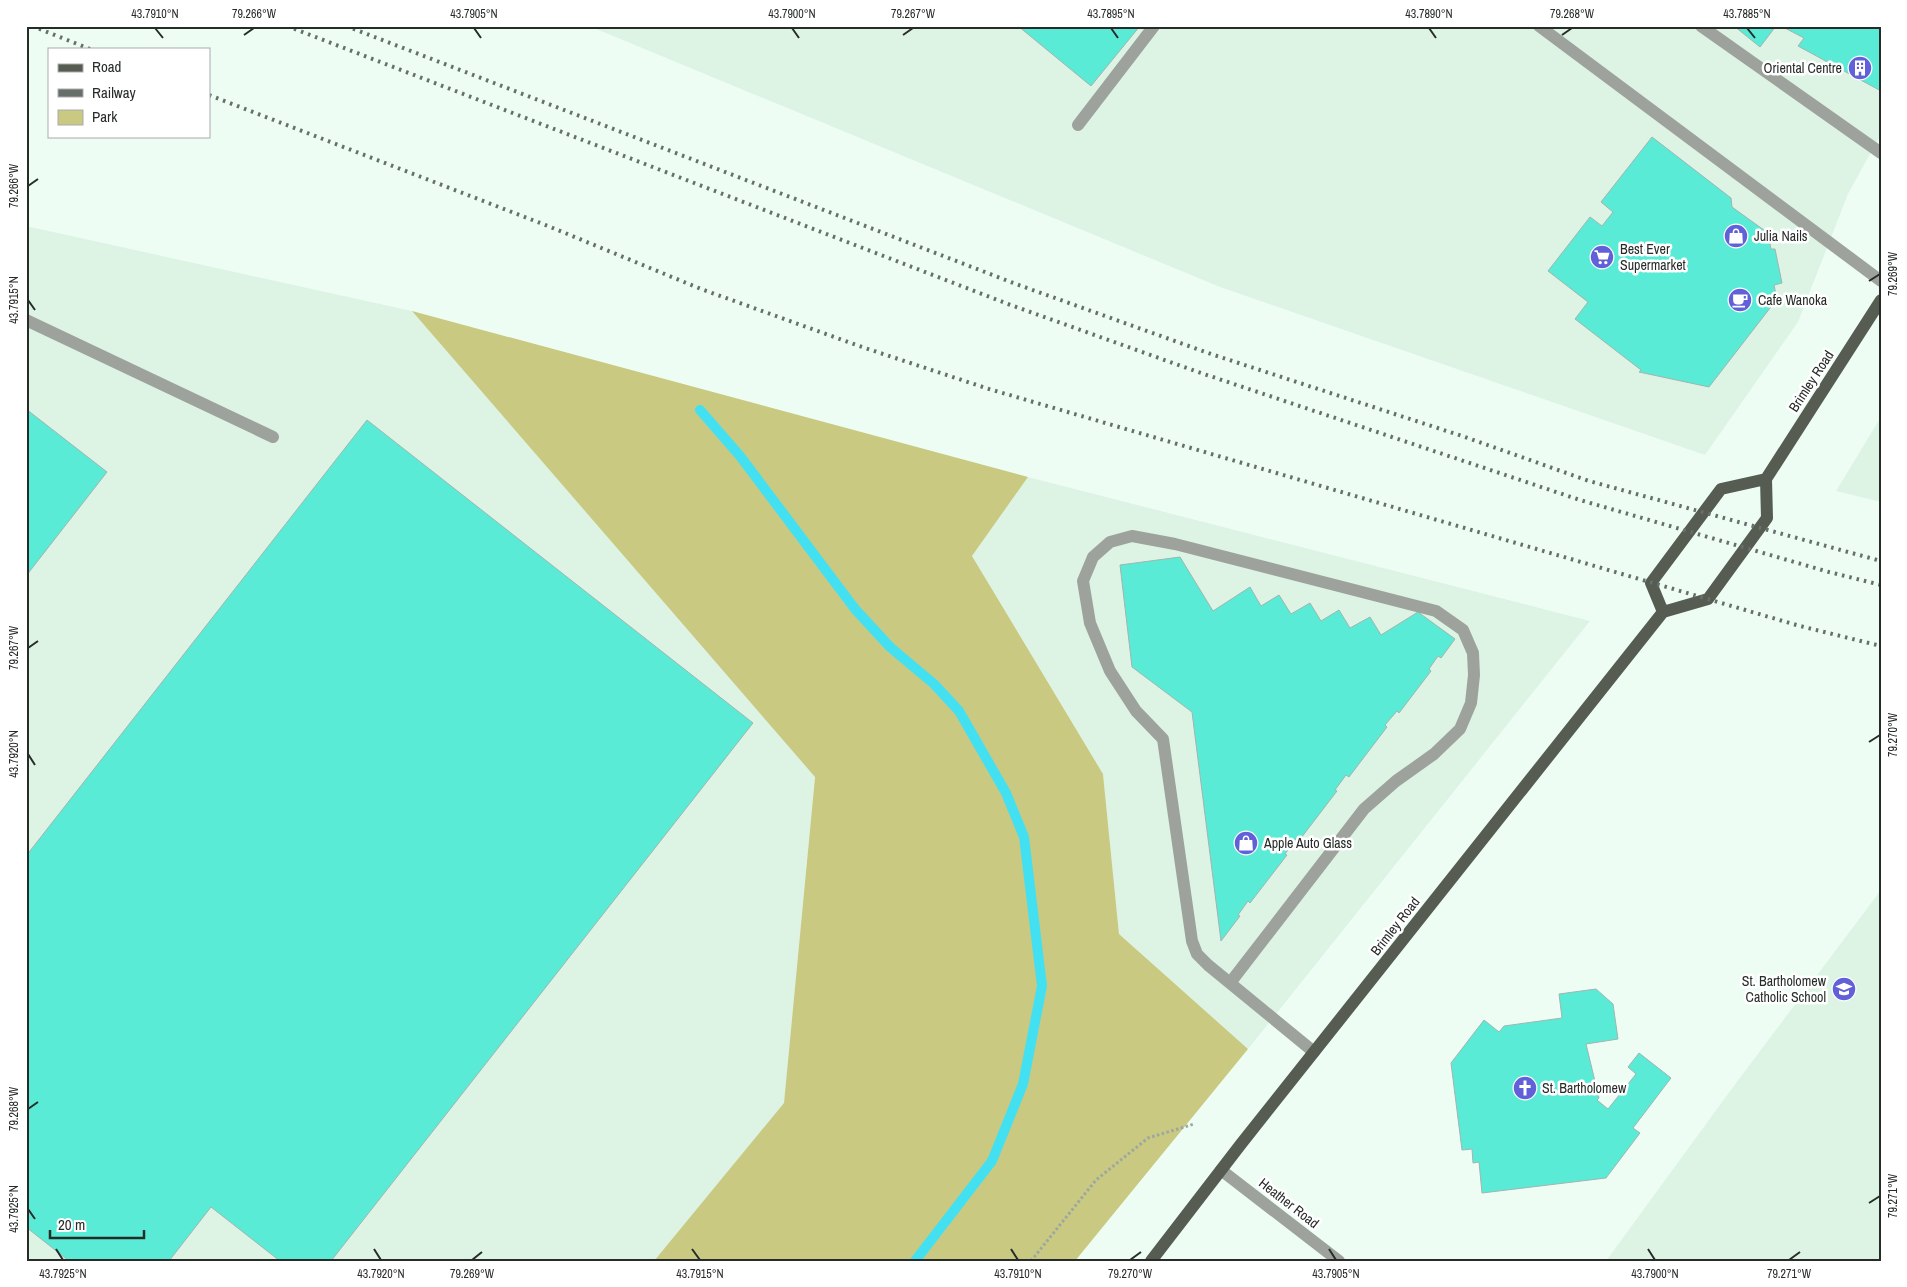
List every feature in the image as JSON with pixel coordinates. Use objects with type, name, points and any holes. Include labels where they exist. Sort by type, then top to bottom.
[{"type":"main road","name":"Brimley Road","points":[[1766,479],[1881,300]]},
{"type":"main road","points":[[1766,479],[1767,518],[1708,599],[1663,612],[1651,583],[1721,489],[1766,479]]},
{"type":"main road","name":"Brimley Road","points":[[1151,1261],[1663,612]]},
{"type":"street","points":[[1078,125],[1154,26]]},
{"type":"street","points":[[1539,26],[1881,281]]},
{"type":"street","points":[[1701,26],[1881,153]]},
{"type":"street","points":[[26,320],[273,437]]},
{"type":"street","points":[[1230,983],[1364,809],[1396,781],[1434,754],[1460,729],[1471,703],[1474,675],[1473,653],[1463,630],[1436,611],[1175,544],[1132,536],[1110,542],[1093,557],[1083,581],[1090,623],[1116,679],[1136,711],[1163,739],[1192,941],[1197,954],[1230,983],[1314,1052]]},
{"type":"street","name":"Heather Road","points":[[1221,1170],[1339,1261]]},
{"type":"path","points":[[1031,1261],[1096,1180],[1148,1138],[1194,1124]]},
{"type":"shaded area","points":[[589,26],[1881,26],[1881,134],[1848,194],[1798,322],[1705,455],[1220,287]]},
{"type":"shaded area","points":[[26,226],[412,311],[815,776],[784,1104],[654,1261],[26,1261]]},
{"type":"shaded area","points":[[1881,417],[1881,502],[1836,491]]},
{"type":"shaded area","points":[[1028,477],[1590,621],[1248,1049],[1119,934],[1103,774],[972,556]]},
{"type":"shaded area","name":"St. Bartholomew Catholic School","points":[[1881,890],[1881,1261],[1606,1261],[1733,1087]]},
{"type":"green space","points":[[412,311],[1028,477],[972,556],[1103,774],[1119,934],[1248,1049],[1075,1261],[654,1261],[784,1103],[815,777]]},
{"type":"building","points":[[1018,26],[1140,26],[1091,86]]},
{"type":"building","name":"Oriental Centre","points":[[1734,26],[1776,26],[1760,47]]},
{"type":"building","name":"Oriental Centre","points":[[1781,26],[1881,26],[1881,91],[1798,46],[1804,38]]},
{"type":"building","points":[[1652,137],[1731,198],[1732,207],[1768,233],[1771,249],[1775,249],[1782,283],[1774,285],[1777,299],[1709,387],[1639,372],[1641,370],[1575,319],[1588,302],[1548,271],[1590,217],[1602,226],[1613,212],[1601,202]]},
{"type":"building","points":[[26,409],[107,472],[26,576]]},
{"type":"building","points":[[367,420],[753,723],[331,1261],[280,1261],[211,1207],[169,1261],[69,1261],[26,1227],[26,856]]},
{"type":"building","points":[[1180,557],[1213,611],[1250,587],[1261,606],[1279,595],[1291,614],[1310,603],[1321,621],[1339,610],[1350,628],[1370,617],[1381,635],[1418,612],[1455,639],[1441,658],[1438,656],[1429,669],[1431,671],[1399,713],[1397,711],[1385,725],[1387,727],[1349,777],[1346,775],[1335,790],[1337,791],[1301,838],[1298,836],[1285,854],[1287,855],[1250,903],[1248,901],[1238,915],[1240,916],[1221,941],[1192,712],[1132,667],[1120,565]]},
{"type":"building","name":"St. Bartholomew","points":[[1596,989],[1613,1004],[1618,1039],[1586,1044],[1599,1098],[1597,1100],[1608,1109],[1636,1074],[1628,1067],[1639,1053],[1671,1078],[1633,1128],[1640,1133],[1606,1178],[1482,1193],[1479,1162],[1473,1163],[1472,1149],[1462,1150],[1451,1063],[1484,1020],[1499,1032],[1504,1026],[1562,1018],[1559,994]]},
{"type":"waterway","points":[[700,410],[740,456],[855,609],[890,647],[934,684],[959,711],[1006,793],[1024,837],[1042,986],[1023,1084],[992,1161],[915,1261]]},
{"type":"railway","points":[[32,26],[87,48]]},
{"type":"railway","points":[[287,26],[1008,304],[1198,372],[1580,500],[1829,572],[1881,585]]},
{"type":"railway","points":[[346,26],[1016,284],[1211,354],[1462,436],[1589,481],[1881,561]]},
{"type":"railway","points":[[210,95],[548,226],[701,289],[862,347],[989,389],[1800,626],[1881,646]]},
{"type":"place","name":"Oriental Centre","points":[[1860,68]]},
{"type":"place","name":"Julia Nails","points":[[1736,236]]},
{"type":"place","name":"Best Ever Supermarket","points":[[1602,257]]},
{"type":"place","name":"Cafe Wanoka","points":[[1740,300]]},
{"type":"place","name":"Apple Auto Glass","points":[[1246,843]]},
{"type":"place","name":"St. Bartholomew Catholic School","points":[[1844,989]]},
{"type":"place","name":"St. Bartholomew","points":[[1525,1088]]}]
